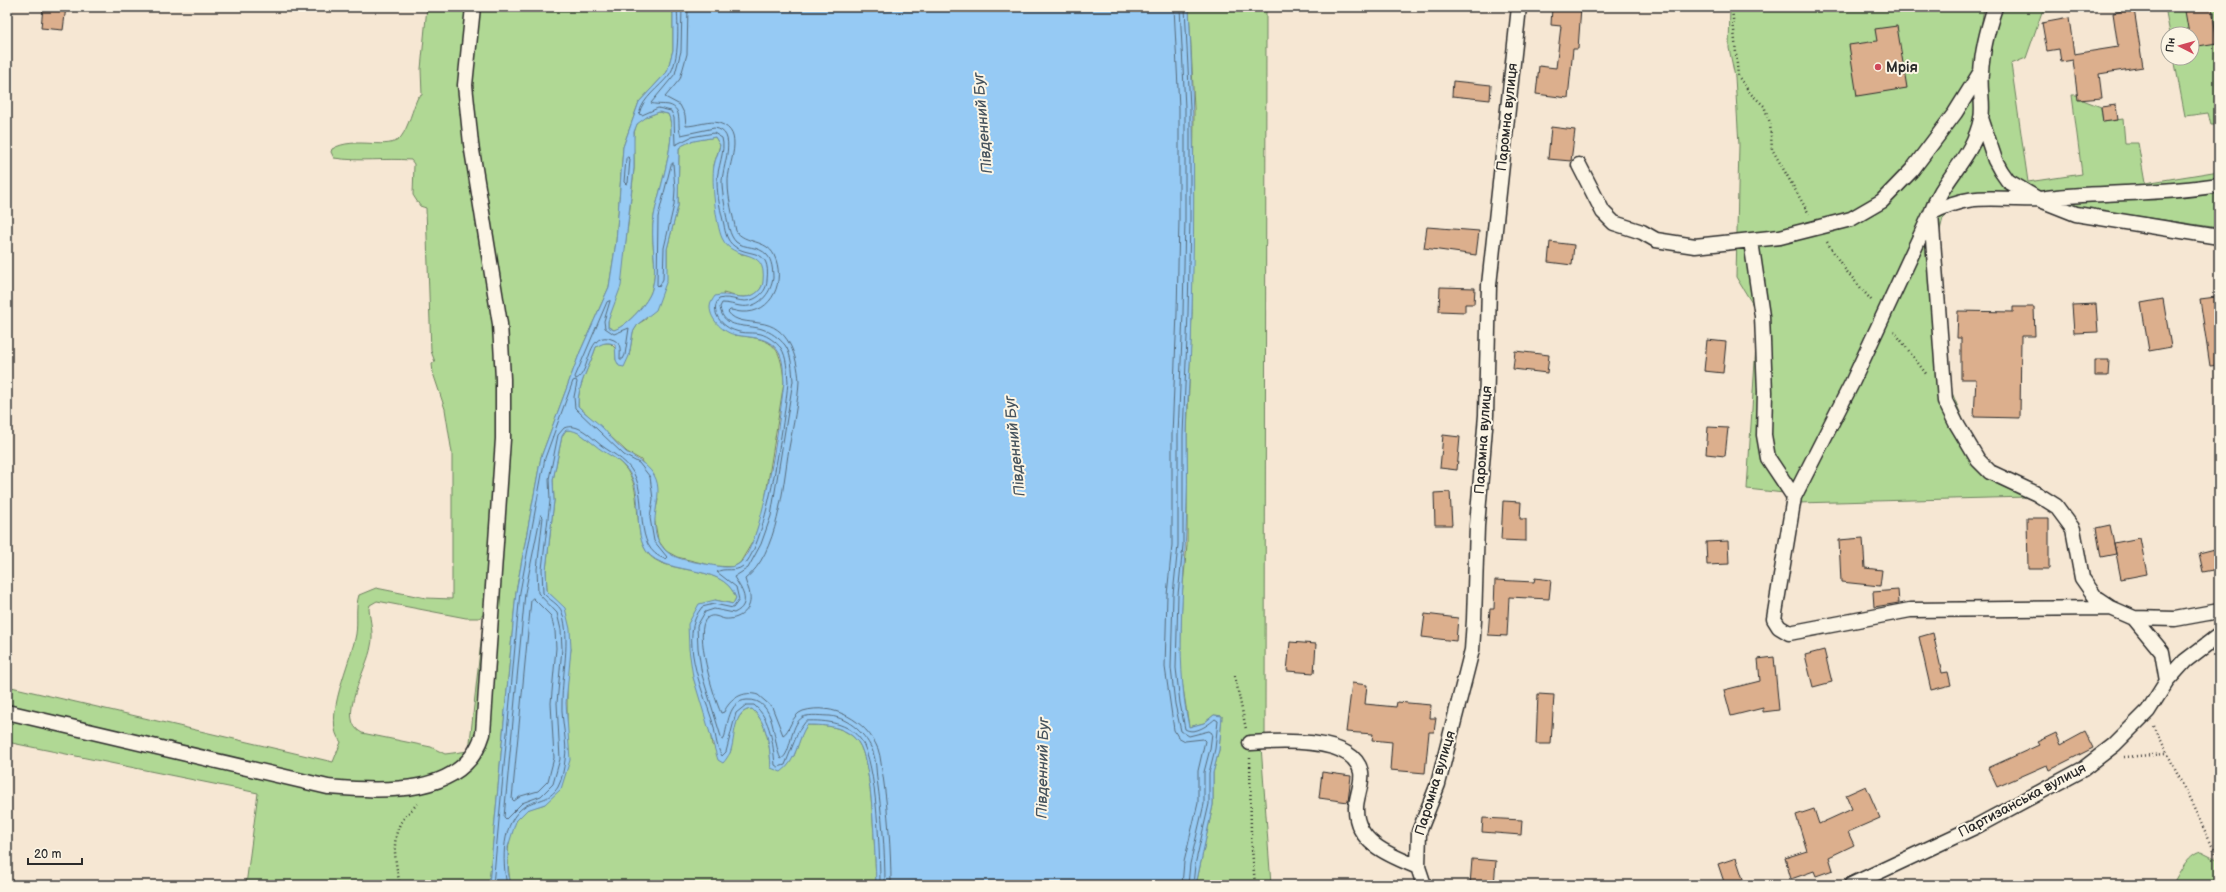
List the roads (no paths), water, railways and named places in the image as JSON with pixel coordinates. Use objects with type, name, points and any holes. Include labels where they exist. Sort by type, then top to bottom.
[{"type":"street","points":[[7,712],[328,787],[361,790],[404,788],[437,781],[462,767],[476,751],[482,734],[503,439],[500,324],[471,144],[465,85],[473,7]]},
{"type":"street","name":"Паромна вулиця","points":[[1424,885],[1418,867],[1417,842],[1419,832],[1438,784],[1472,650],[1477,526],[1486,415],[1489,285],[1519,7]]},
{"type":"street","points":[[1995,7],[1990,22],[1980,72],[1981,118],[1995,160],[2008,181],[2038,199],[2076,214],[2219,237]]},
{"type":"street","points":[[1578,165],[1603,212],[1614,222],[1642,232],[1656,240],[1695,246],[1780,237],[1851,219],[1882,201],[1916,164],[1955,113],[1980,72]]},
{"type":"street","points":[[1981,118],[1972,146],[1965,159],[1937,197],[1852,383],[1794,497],[1774,619],[1778,627],[1789,633],[1910,610],[2111,608]]},
{"type":"street","points":[[1931,213],[1960,200],[1978,198],[2038,199],[2149,193],[2219,185]]},
{"type":"street","points":[[1931,213],[1945,401],[1978,460],[1990,472],[2037,494],[2056,506],[2073,529],[2082,578],[2096,598],[2111,608],[2134,618],[2175,619],[2219,611]]},
{"type":"street","points":[[1751,241],[1762,316],[1766,392],[1764,435],[1768,458],[1794,497]]},
{"type":"street","points":[[2134,618],[2162,652],[2167,681]]},
{"type":"street","name":"Партизанська вулиця","points":[[1851,885],[1977,826],[2083,769],[2106,753],[2148,711],[2167,681],[2185,661],[2219,635]]},
{"type":"street","points":[[1250,743],[1283,741],[1326,746],[1338,750],[1352,758],[1361,773],[1356,808],[1357,822],[1363,833],[1371,842],[1382,850],[1418,867]]},
{"type":"water","name":"Південний Буг","points":[[673,7],[1189,7],[1193,121],[1194,235],[1192,326],[1187,419],[1186,528],[1181,642],[1182,670],[1184,699],[1189,727],[1204,723],[1214,715],[1222,716],[1219,750],[1213,773],[1213,805],[1196,885],[876,885],[874,832],[870,788],[863,753],[858,742],[842,730],[821,725],[807,725],[794,756],[781,772],[771,768],[769,744],[765,729],[762,721],[752,709],[741,714],[736,726],[730,753],[723,763],[718,760],[693,677],[689,649],[688,624],[699,604],[715,600],[733,604],[736,598],[729,586],[718,578],[705,573],[662,563],[650,556],[643,545],[640,536],[637,494],[630,474],[621,463],[582,435],[575,431],[566,430],[562,436],[553,480],[554,501],[546,570],[547,591],[565,608],[570,629],[571,649],[566,703],[570,760],[561,789],[545,804],[527,810],[516,821],[508,847],[508,872],[511,885],[489,885],[516,592],[541,457],[580,352],[609,287],[616,242],[623,147],[639,102],[667,72],[673,50]],"holes":[[[659,112],[668,114],[671,123],[671,135],[667,164],[654,216],[654,280],[650,294],[642,307],[625,324],[614,330],[608,327],[608,321],[621,286],[634,168],[634,132],[637,124],[648,116]],[[715,137],[720,145],[713,173],[716,213],[720,232],[727,246],[755,258],[760,263],[763,270],[763,281],[759,291],[749,297],[725,295],[715,296],[710,304],[712,317],[722,329],[731,334],[759,338],[774,346],[781,358],[784,382],[770,478],[756,531],[749,551],[740,563],[732,567],[684,560],[665,550],[658,541],[655,531],[658,493],[654,475],[644,464],[626,452],[603,428],[578,406],[578,398],[582,383],[596,347],[606,343],[615,345],[616,360],[619,366],[624,367],[629,356],[633,332],[638,324],[656,310],[667,280],[667,249],[678,206],[679,148],[691,142]]]},
{"type":"place","name":"Мрія","points":[[1878,67]]}]
